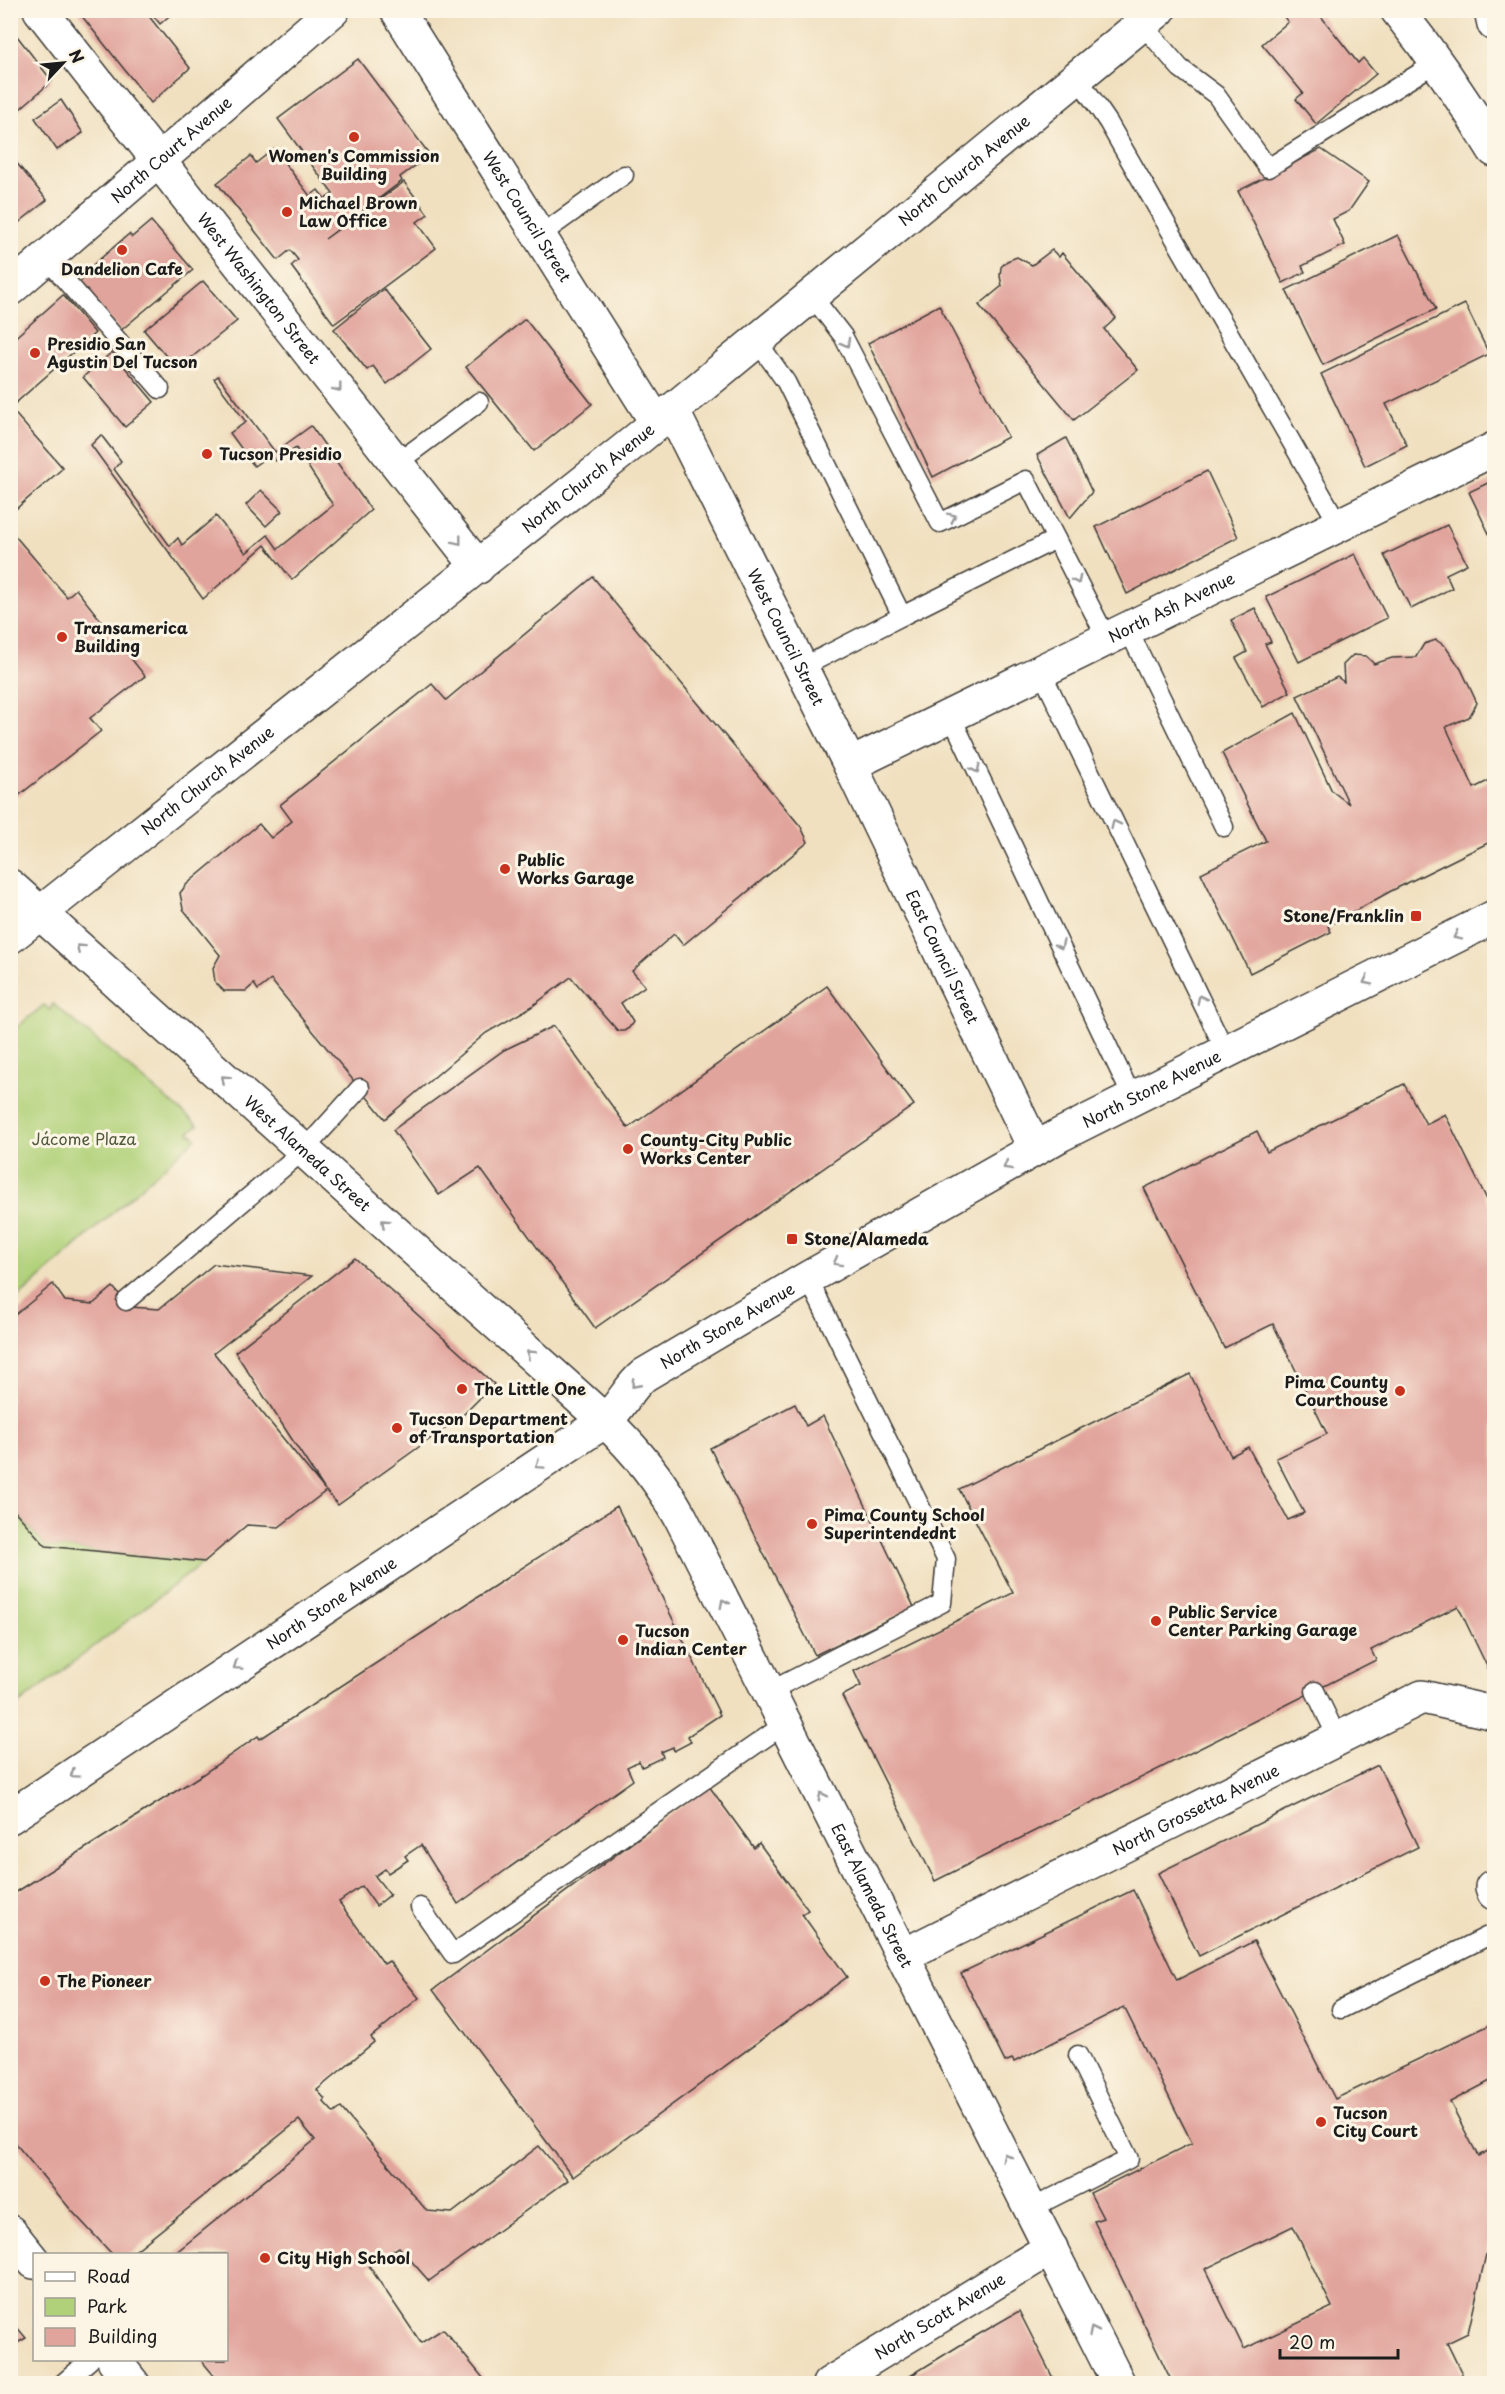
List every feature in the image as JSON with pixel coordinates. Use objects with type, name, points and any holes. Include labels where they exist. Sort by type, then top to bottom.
[{"type":"street","name":"West Washington Street","points":[[40,10],[478,567]]},
{"type":"street","name":"North Court Avenue","points":[[10,289],[333,10]]},
{"type":"street","name":"West Council Street","points":[[397,10],[539,236],[664,417],[801,668],[849,765]]},
{"type":"street","points":[[1397,10],[1471,112],[1494,150]]},
{"type":"street","points":[[1491,10],[1494,24]]},
{"type":"street","name":"North Church Avenue","points":[[20,924],[478,567],[1151,17]]},
{"type":"street","name":"North Ash Avenue","points":[[849,765],[1494,449]]},
{"type":"street","name":"East Council Street","points":[[849,765],[1035,1149]]},
{"type":"street","name":"West Alameda Street","points":[[10,886],[20,924],[304,1150],[605,1421]]},
{"type":"street","name":"North Stone Avenue","points":[[10,1817],[605,1421],[619,1407],[632,1385],[644,1375],[808,1278],[1035,1149],[1494,917]]},
{"type":"street","name":"East Alameda Street","points":[[605,1421],[626,1441],[667,1492],[1052,2247],[1119,2384]]},
{"type":"street","name":"North Grossetta Avenue","points":[[904,1955],[1422,1697],[1494,1713]]},
{"type":"street","points":[[10,2232],[33,2261]]},
{"type":"street","name":"North Scott Avenue","points":[[829,2384],[1052,2247]]},
{"type":"street","points":[[115,2361],[133,2384]]},
{"type":"lane","points":[[1151,17],[1180,68],[1215,95],[1268,168],[1437,63]]},
{"type":"lane","points":[[1078,78],[1108,122],[1339,525]]},
{"type":"lane","points":[[539,236],[624,175]]},
{"type":"lane","points":[[46,258],[160,389]]},
{"type":"lane","points":[[812,296],[843,336],[940,523],[1026,480],[1056,539],[1117,634],[1224,827]]},
{"type":"lane","points":[[757,341],[786,382],[902,616]]},
{"type":"lane","points":[[397,463],[479,402]]},
{"type":"lane","points":[[801,668],[1056,539]]},
{"type":"lane","points":[[1041,671],[1227,1052]]},
{"type":"lane","points":[[951,716],[1133,1099]]},
{"type":"lane","points":[[126,1301],[304,1150],[360,1088]]},
{"type":"lane","points":[[768,1692],[942,1603],[946,1559],[808,1278]]},
{"type":"lane","points":[[1315,1691],[1338,1739]]},
{"type":"lane","points":[[420,1907],[453,1954],[785,1724]]},
{"type":"lane","points":[[1341,2009],[1494,1934]]},
{"type":"lane","points":[[1032,2208],[1129,2159],[1078,2055]]},
{"type":"lane","points":[[62,2384],[89,2361]]},
{"type":"green space","name":"Jácome Plaza","points":[[53,1004],[198,1125],[189,1132],[196,1138],[11,1304],[11,1032],[44,1005],[50,1010]]},
{"type":"green space","points":[[10,1506],[46,1546],[204,1562],[11,1710]]},
{"type":"building","points":[[77,10],[144,10],[190,68],[151,103]]},
{"type":"building","points":[[149,10],[176,10],[160,24]]},
{"type":"building","points":[[1279,10],[1316,10],[1358,63],[1363,58],[1376,74],[1316,124],[1296,99],[1303,93],[1262,44],[1288,22]]},
{"type":"building","points":[[17,36],[52,81],[13,115],[10,111],[10,41]]},
{"type":"building","points":[[358,59],[430,155],[400,177],[402,181],[325,239],[404,182],[428,214],[417,222],[436,248],[334,324],[291,266],[298,260],[290,250],[278,260],[217,183],[251,156],[256,163],[274,149],[310,196],[318,190],[325,199],[333,194],[278,119]]},
{"type":"building","points":[[61,100],[83,133],[57,150],[35,118]]},
{"type":"building","points":[[1321,149],[1369,182],[1349,211],[1333,219],[1345,245],[1302,266],[1305,272],[1283,283],[1238,191]]},
{"type":"building","points":[[10,155],[47,200],[17,224],[10,217]]},
{"type":"building","points":[[151,221],[193,270],[120,331],[79,283],[96,269],[93,265],[129,234],[132,237]]},
{"type":"building","points":[[1398,235],[1436,309],[1323,365],[1286,290]]},
{"type":"building","points":[[1052,250],[1059,257],[1062,253],[1116,318],[1104,329],[1138,370],[1074,420],[979,305],[1002,286],[1001,267],[1007,261],[1017,257],[1032,265]]},
{"type":"building","points":[[203,281],[237,321],[177,369],[144,330]]},
{"type":"building","points":[[384,289],[431,349],[387,384],[373,366],[367,370],[334,329]]},
{"type":"building","points":[[63,295],[95,333],[10,408],[10,342]]},
{"type":"building","points":[[1465,304],[1489,354],[1386,404],[1407,445],[1365,466],[1321,374]]},
{"type":"building","points":[[939,305],[1008,437],[933,477],[868,343]]},
{"type":"building","points":[[525,319],[592,404],[534,451],[466,367]]},
{"type":"building","points":[[112,352],[154,402],[125,427],[83,377]]},
{"type":"building","points":[[218,376],[275,452],[311,426],[371,510],[292,580],[265,545],[203,599],[91,445],[101,435],[121,461],[114,469],[170,546],[178,538],[182,545],[216,516],[246,553],[268,535],[278,549],[333,505],[296,448],[276,461],[271,454],[254,466],[230,433],[246,422],[214,379]]},
{"type":"building","points":[[10,408],[63,468],[10,514]]},
{"type":"building","points":[[1066,438],[1092,492],[1070,518],[1037,455]]},
{"type":"building","points":[[1207,471],[1238,537],[1127,594],[1096,527]]},
{"type":"building","points":[[1494,480],[1494,544],[1469,492]]},
{"type":"building","points":[[261,490],[282,511],[266,526],[246,505]]},
{"type":"building","points":[[1447,525],[1467,564],[1446,574],[1452,588],[1411,609],[1384,555]]},
{"type":"building","name":"Transamerica Building","points":[[10,530],[67,597],[76,589],[145,676],[90,718],[101,731],[18,796],[10,787]]},
{"type":"building","points":[[1355,554],[1387,618],[1299,662],[1266,597]]},
{"type":"building","name":"Public Works Garage","points":[[593,577],[801,827],[808,842],[683,945],[674,934],[632,971],[645,986],[621,1003],[633,1022],[629,1028],[618,1031],[571,977],[531,1007],[486,1033],[385,1119],[271,980],[258,990],[254,984],[246,991],[224,991],[215,982],[213,968],[220,955],[183,909],[180,893],[187,884],[259,824],[271,838],[292,821],[280,805],[432,684],[446,700]]},
{"type":"building","points":[[1255,608],[1271,642],[1265,644],[1290,692],[1263,707],[1236,658],[1247,652],[1231,620]]},
{"type":"building","points":[[1436,640],[1445,646],[1461,669],[1477,703],[1469,717],[1446,727],[1474,788],[1494,778],[1494,840],[1391,891],[1328,926],[1331,932],[1250,973],[1201,873],[1266,841],[1222,753],[1295,713],[1332,791],[1349,804],[1297,696],[1337,677],[1344,682],[1343,665],[1353,655],[1366,656],[1374,664],[1392,658],[1416,657],[1424,644]]},
{"type":"building","name":"County-City Public Works Center","points":[[827,986],[914,1105],[595,1328],[480,1168],[439,1195],[393,1130],[504,1050],[554,1026],[628,1128]]},
{"type":"building","points":[[1404,1084],[1426,1124],[1445,1114],[1494,1214],[1494,1681],[1458,1606],[1371,1650],[1376,1660],[935,1881],[842,1696],[861,1686],[854,1671],[1013,1593],[959,1489],[1190,1374],[1231,1456],[1248,1447],[1288,1520],[1304,1513],[1276,1458],[1327,1434],[1273,1324],[1224,1348],[1144,1188],[1257,1131],[1267,1152]]},
{"type":"building","points":[[355,1258],[494,1384],[462,1416],[338,1505],[326,1491],[279,1527],[247,1525],[204,1562],[46,1546],[10,1506],[10,1319],[53,1284],[65,1301],[93,1304],[113,1287],[130,1307],[159,1309],[214,1264],[312,1276],[214,1353],[325,1490],[235,1352]]},
{"type":"building","name":"Pima County School Superintendednt","points":[[795,1404],[806,1426],[823,1416],[914,1607],[815,1655],[710,1448]]},
{"type":"building","points":[[617,1506],[720,1715],[688,1736],[691,1742],[674,1751],[673,1747],[661,1752],[663,1757],[642,1767],[639,1761],[627,1767],[633,1780],[458,1904],[421,1845],[405,1856],[408,1860],[388,1873],[385,1869],[375,1876],[390,1895],[376,1906],[362,1886],[339,1902],[384,1964],[389,1961],[419,1998],[371,2037],[374,2042],[317,2090],[325,2099],[323,2101],[334,2113],[341,2108],[427,2211],[452,2213],[539,2146],[568,2180],[429,2281],[399,2247],[369,2266],[421,2343],[443,2329],[488,2384],[221,2384],[202,2361],[228,2361],[228,2253],[175,2253],[315,2140],[299,2120],[132,2253],[111,2253],[71,2210],[10,2137],[10,1896],[203,1774],[258,1736],[260,1739]]},
{"type":"building","points":[[1378,1765],[1418,1847],[1199,1956],[1158,1873]]},
{"type":"building","points":[[709,1786],[754,1848],[759,1843],[808,1910],[802,1914],[847,1977],[573,2177],[433,1990]]},
{"type":"building","name":"Tucson City Court","points":[[1133,1890],[1177,1980],[1254,1941],[1335,2099],[1494,2023],[1494,2079],[1450,2102],[1478,2156],[1494,2148],[1494,2227],[1468,2333],[1447,2343],[1467,2384],[1173,2384],[1094,2221],[1103,2218],[1090,2193],[1192,2143],[1124,2007],[1014,2062],[1012,2059],[1005,2062],[961,1973]],"holes":[[[1293,2226],[1332,2307],[1244,2349],[1205,2269]]]},
{"type":"building","points":[[1019,2311],[1056,2384],[897,2384],[962,2344]]},
{"type":"building","points":[[10,2319],[26,2338],[10,2347]]},
{"type":"place","name":"Women's Commission Building","points":[[354,137]]},
{"type":"place","name":"Michael Brown Law Office","points":[[287,212]]},
{"type":"place","name":"Dandelion Cafe","points":[[122,250]]},
{"type":"place","name":"Presidio San Agustin Del Tucson","points":[[35,353]]},
{"type":"place","name":"Tucson Presidio","points":[[207,454]]},
{"type":"place","name":"Transamerica Building","points":[[62,637]]},
{"type":"place","name":"Public Works Garage","points":[[505,869]]},
{"type":"place","name":"Stone/Franklin","points":[[1416,916]]},
{"type":"place","name":"County-City Public Works Center","points":[[628,1149]]},
{"type":"place","name":"Stone/Alameda","points":[[792,1239]]},
{"type":"place","name":"The Little One","points":[[462,1389]]},
{"type":"place","name":"Pima County Courthouse","points":[[1400,1391]]},
{"type":"place","name":"Tucson Department of Transportation","points":[[397,1428]]},
{"type":"place","name":"Pima County School Superintendednt","points":[[812,1524]]},
{"type":"place","name":"Public Service Center Parking Garage","points":[[1156,1621]]},
{"type":"place","name":"Tucson Indian Center","points":[[623,1640]]},
{"type":"place","name":"The Pioneer","points":[[45,1981]]},
{"type":"place","name":"Tucson City Court","points":[[1321,2122]]},
{"type":"place","name":"City High School","points":[[265,2258]]}]
